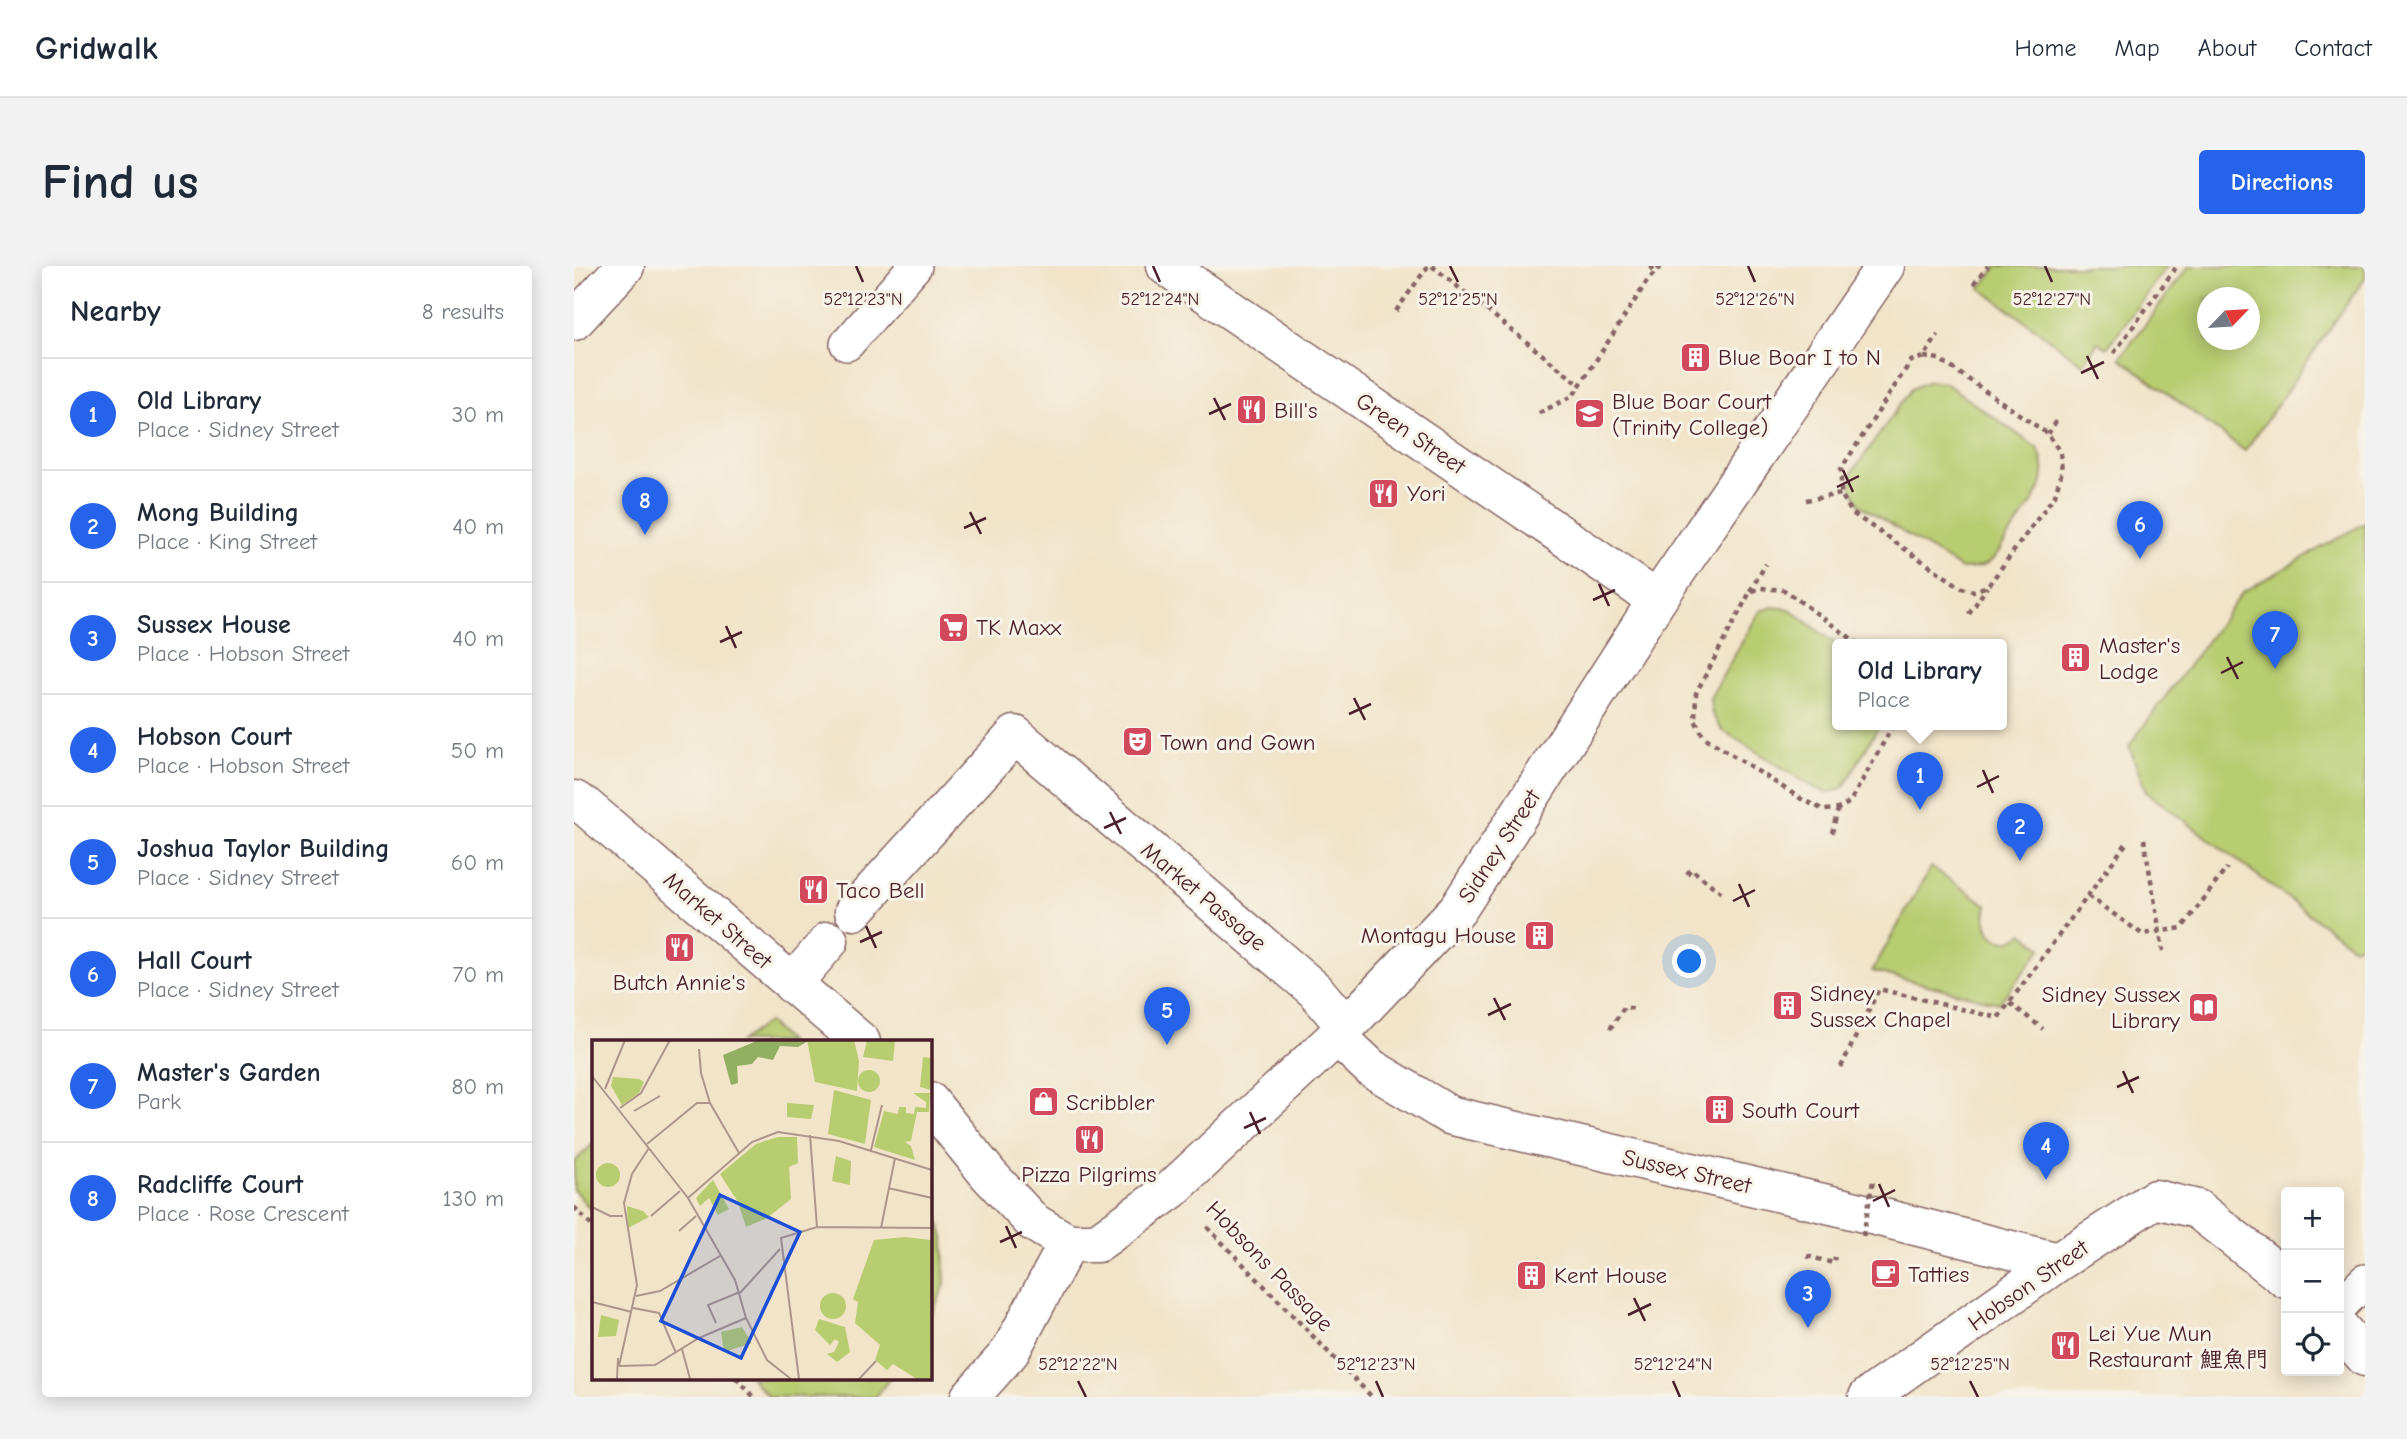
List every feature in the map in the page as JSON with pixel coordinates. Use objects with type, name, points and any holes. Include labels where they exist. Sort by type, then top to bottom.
[{"type":"street","points":[[574,321],[625,266]]},
{"type":"street","name":"Green Street","points":[[1166,266],[1657,600]]},
{"type":"street","name":"Sidney Street","points":[[1068,1243],[1097,1243],[1171,1190],[1341,1031],[1458,909],[1657,600],[1885,266]]},
{"type":"street","name":"Market Passage","points":[[854,911],[1014,735],[1315,990],[1341,1031]]},
{"type":"street","name":"Market Street","points":[[574,800],[586,807],[859,1040]]},
{"type":"street","points":[[792,984],[829,941]]},
{"type":"street","name":"Sussex Street","points":[[1341,1031],[1371,1068],[1448,1115],[1840,1207],[2058,1262]]},
{"type":"street","points":[[931,1103],[989,1175],[1033,1222],[1068,1243],[1010,1352],[970,1397]]},
{"type":"street","name":"Hobson Street","points":[[1868,1397],[2058,1262],[2155,1199],[2197,1209],[2281,1275]]},
{"type":"street","points":[[2344,1333],[2365,1357]]},
{"type":"lane","points":[[847,344],[915,266]]},
{"type":"lane","points":[[2344,1302],[2365,1281]]},
{"type":"path","points":[[1396,311],[1430,266],[1580,385]]},
{"type":"path","points":[[1651,266],[1655,273]]},
{"type":"path","points":[[1539,413],[1573,396],[1648,279],[1661,266]]},
{"type":"path","points":[[1974,284],[1988,266]]},
{"type":"path","points":[[2113,353],[2177,266]]},
{"type":"path","points":[[1924,357],[1938,335]]},
{"type":"path","points":[[1969,614],[2055,495],[2062,471],[2060,452],[2048,434],[1940,359],[1924,357],[1910,361],[1841,470],[1841,494],[1852,513],[1962,588],[1973,591],[1988,586]]},
{"type":"path","points":[[2048,434],[2056,421]]},
{"type":"path","points":[[1806,500],[1841,494]]},
{"type":"path","points":[[1766,564],[1696,693],[1695,720],[1704,737],[1803,800],[1824,810],[1838,809],[1850,802],[1891,730]]},
{"type":"path","points":[[1749,592],[1760,588],[1784,590],[1852,639]]},
{"type":"path","points":[[1832,833],[1838,809]]},
{"type":"path","points":[[2144,839],[2163,951]]},
{"type":"path","points":[[1841,1067],[1879,989],[1998,1018],[2128,841]]},
{"type":"path","points":[[2088,896],[2142,934],[2182,928],[2227,868]]},
{"type":"path","points":[[1687,874],[1691,869],[1723,894]]},
{"type":"path","points":[[2010,1003],[2043,1029]]},
{"type":"path","points":[[1610,1029],[1624,1007],[1636,1009]]},
{"type":"path","points":[[1863,1236],[1873,1181]]},
{"type":"path","name":"Hobsons Passage","points":[[1171,1190],[1372,1397]]},
{"type":"path","points":[[574,1207],[592,1226]]},
{"type":"path","points":[[738,1380],[754,1397]]},
{"type":"green space","points":[[1998,266],[2167,266],[2107,348],[2098,342],[2083,364],[1980,288]]},
{"type":"green space","points":[[2189,266],[2365,266],[2365,278],[2245,451],[2120,358]]},
{"type":"green space","points":[[1929,381],[1945,383],[2037,448],[2042,460],[2042,483],[2037,494],[1994,558],[1981,567],[1961,569],[1860,505],[1852,489],[1852,473],[1911,389]]},
{"type":"green space","points":[[2365,523],[2365,942],[2353,947],[2146,792],[2129,746],[2243,592]]},
{"type":"green space","points":[[1773,607],[1790,609],[1832,641],[1832,730],[1877,730],[1844,787],[1836,791],[1813,787],[1722,730],[1712,714],[1710,698],[1760,611]]},
{"type":"green space","points":[[1931,867],[1987,905],[1986,923],[1993,936],[2006,941],[2023,933],[2042,948],[1999,1003],[1872,971]]},
{"type":"green space","points":[[768,1022],[786,1040],[743,1040]]},
{"type":"green space","points":[[592,1145],[592,1211],[574,1190],[574,1162]]},
{"type":"green space","points":[[931,1201],[944,1237],[945,1285],[931,1316]]},
{"type":"green space","points":[[753,1380],[888,1380],[875,1397],[769,1397]]},
{"type":"place","name":"Blue Boar I to N","points":[[1695,357]]},
{"type":"place","name":"Bill's","points":[[1251,410]]},
{"type":"place","name":"Blue Boar Court (Trinity College)","points":[[1589,414]]},
{"type":"place","name":"Yori","points":[[1384,493]]},
{"type":"place","name":"Radcliffe Court","points":[[645,535]]},
{"type":"place","name":"Hall Court","points":[[2140,559]]},
{"type":"place","name":"TK Maxx","points":[[953,627]]},
{"type":"place","name":"Master's Lodge","points":[[2076,658]]},
{"type":"place","name":"Master's Garden","points":[[2275,669]]},
{"type":"place","name":"Town and Gown","points":[[1137,742]]},
{"type":"place","name":"Old Library","points":[[1920,810]]},
{"type":"place","name":"Mong Building","points":[[2020,861]]},
{"type":"place","name":"Taco Bell","points":[[813,890]]},
{"type":"place","name":"Montagu House","points":[[1539,935]]},
{"type":"place","name":"Butch Annie's","points":[[679,948]]},
{"type":"place","name":"Sidney Sussex Chapel","points":[[1787,1006]]},
{"type":"place","name":"Sidney Sussex Library","points":[[2203,1007]]},
{"type":"place","name":"Joshua Taylor Building","points":[[1167,1045]]},
{"type":"place","name":"Scribbler","points":[[1043,1102]]},
{"type":"place","name":"South Court","points":[[1719,1110]]},
{"type":"place","name":"Pizza Pilgrims","points":[[1089,1140]]},
{"type":"place","name":"Hobson Court","points":[[2046,1180]]},
{"type":"place","name":"Tatties","points":[[1885,1274]]},
{"type":"place","name":"Kent House","points":[[1531,1275]]},
{"type":"place","name":"Sussex House","points":[[1808,1328]]},
{"type":"place","name":"Lei Yue Mun Restaurant 鯉魚門","points":[[2065,1346]]}]
